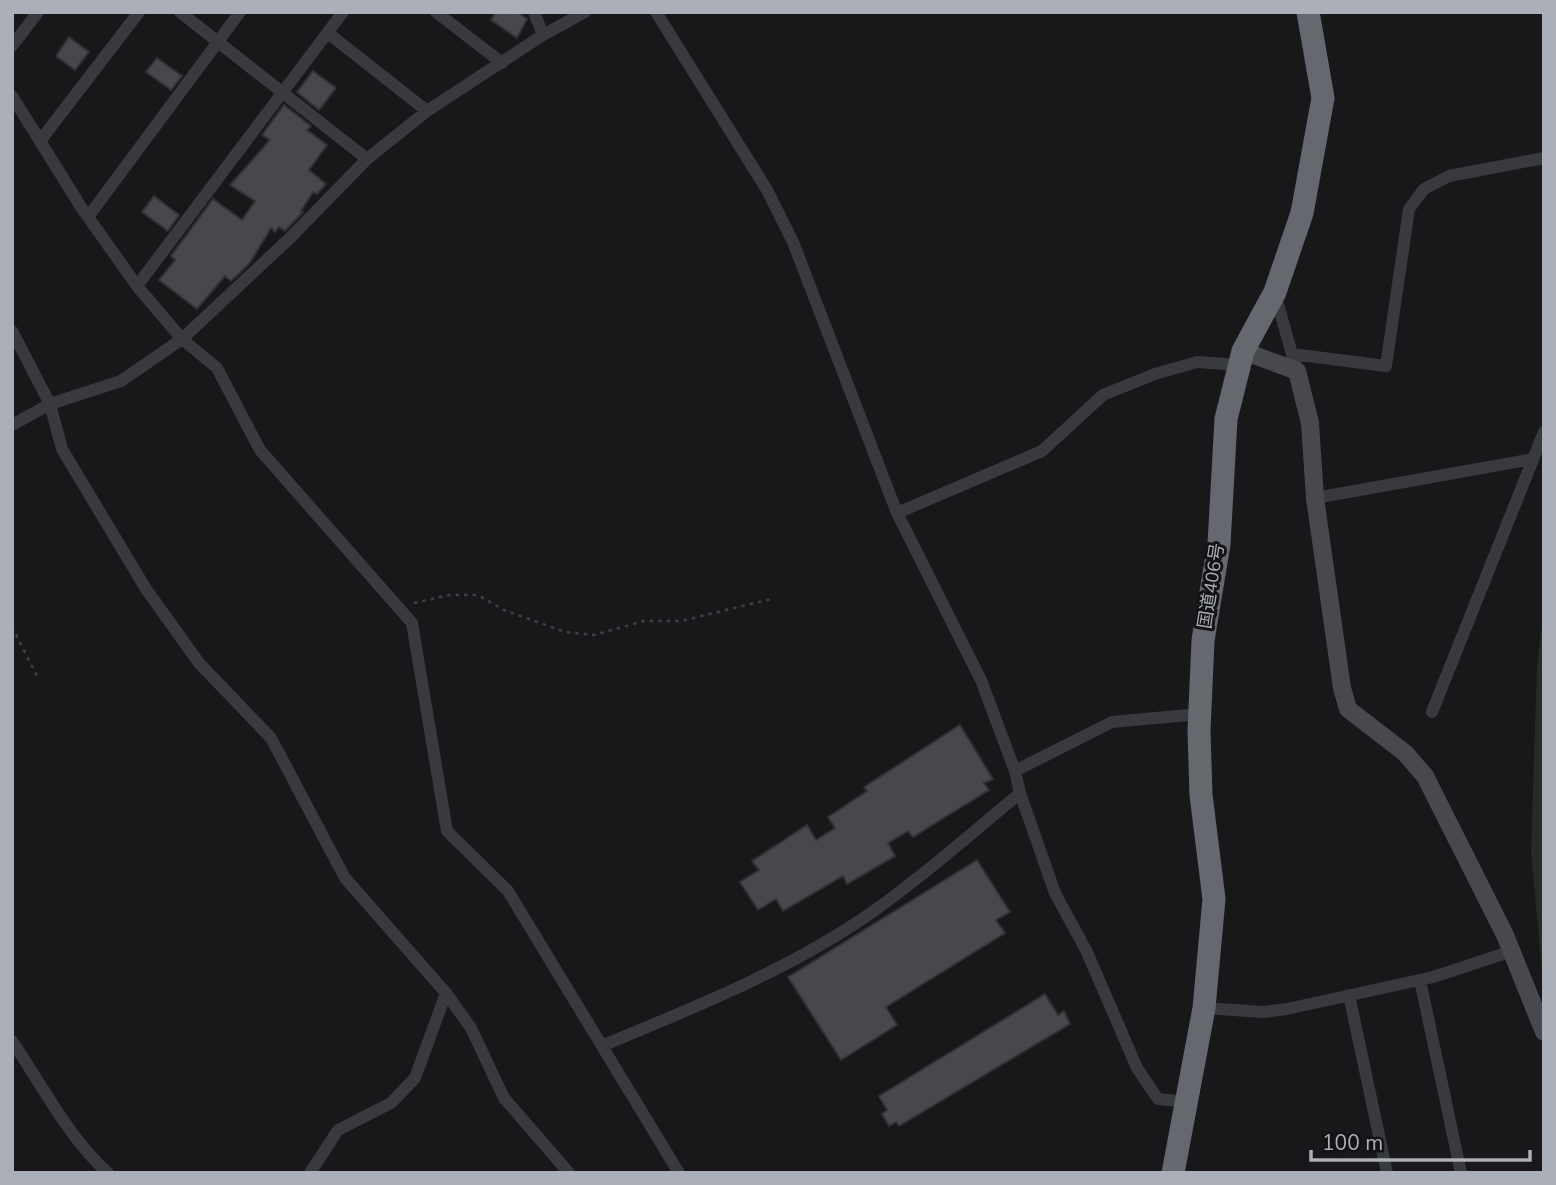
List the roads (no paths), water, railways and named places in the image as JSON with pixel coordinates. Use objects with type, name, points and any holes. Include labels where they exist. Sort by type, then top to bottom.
[{"type":"highway","name":"国道406号","points":[[1173,1173],[1204,1008],[1214,899],[1201,795],[1199,714],[1203,640],[1219,544],[1226,419],[1241,358],[1275,292],[1301,213],[1323,98],[1308,12]]},
{"type":"street","points":[[12,46],[38,12]]},
{"type":"street","points":[[40,141],[139,12]]},
{"type":"street","points":[[180,12],[367,159]]},
{"type":"street","points":[[88,217],[240,12]]},
{"type":"street","points":[[137,286],[343,12]]},
{"type":"street","points":[[436,12],[502,63]]},
{"type":"street","points":[[534,12],[543,34]]},
{"type":"street","points":[[12,425],[50,404],[121,381],[182,339],[292,237],[367,159],[427,111],[543,34],[585,12]]},
{"type":"street","points":[[656,12],[767,190],[793,242],[897,513],[981,680],[1015,771],[1020,793],[1055,893],[1087,952],[1137,1068],[1158,1098],[1188,1102]]},
{"type":"street","points":[[328,33],[427,111]]},
{"type":"street","points":[[12,96],[88,217],[137,286],[182,339],[217,368],[260,450],[412,623],[447,831],[508,891],[604,1045],[679,1173]]},
{"type":"street","points":[[897,513],[1042,451],[1103,395],[1155,373],[1197,362],[1241,358],[1387,366],[1409,209],[1424,189],[1449,176],[1544,158]]},
{"type":"street","points":[[1275,292],[1310,423],[1315,498],[1342,688],[1348,709],[1405,753],[1425,776],[1513,951],[1544,1032]]},
{"type":"street","points":[[12,331],[50,404],[62,449],[146,589],[199,663],[271,738],[311,807],[345,878],[446,993],[471,1028],[504,1098],[569,1173]]},
{"type":"street","points":[[1432,712],[1544,432]]},
{"type":"street","points":[[1315,498],[1533,459]]},
{"type":"street","points":[[1015,771],[1112,722],[1199,714]]},
{"type":"street","points":[[604,1045],[734,991],[869,914],[946,856],[1020,793]]},
{"type":"street","points":[[1204,1008],[1264,1012],[1420,980],[1513,951]]},
{"type":"street","points":[[1420,980],[1461,1173]]},
{"type":"street","points":[[310,1173],[338,1130],[391,1102],[415,1078],[446,993]]},
{"type":"street","points":[[1349,995],[1387,1173]]},
{"type":"street","points":[[13,1042],[57,1108],[98,1164],[108,1173]]}]
